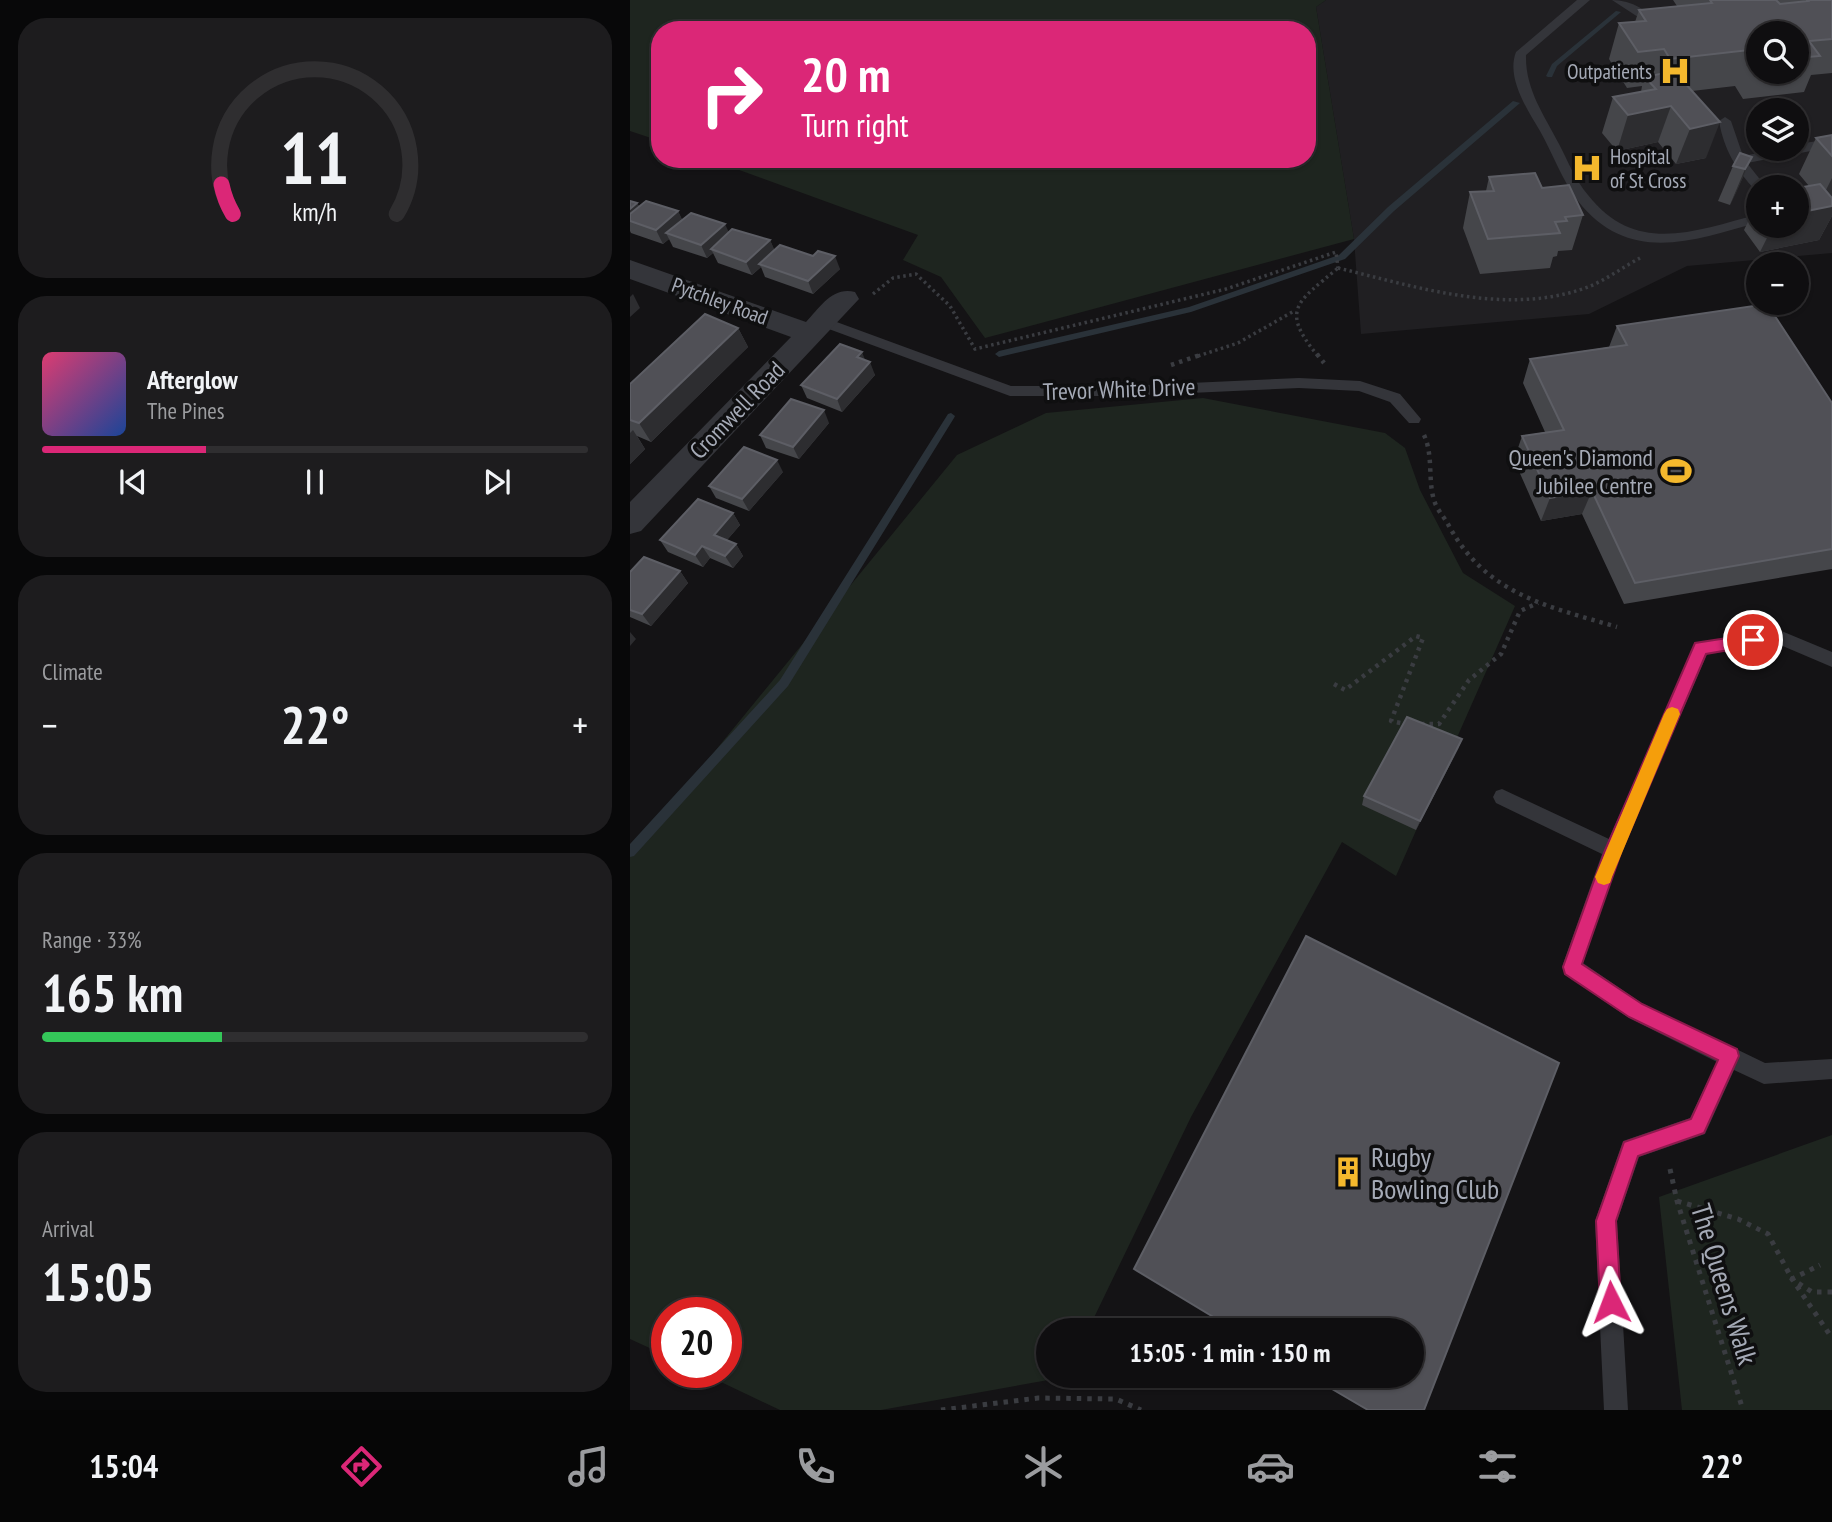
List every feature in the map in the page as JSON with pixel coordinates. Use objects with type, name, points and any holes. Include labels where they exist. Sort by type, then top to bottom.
[{"type":"street","name":"Pytchley Road","points":[[630,269],[817,328]]},
{"type":"street","name":"Cromwell Road","points":[[630,522],[845,299]]},
{"type":"lane","points":[[1584,0],[1520,54],[1518,71],[1525,91],[1582,197],[1594,212],[1617,231],[1643,240],[1671,240],[1746,221]]},
{"type":"lane","points":[[1618,0],[1635,8],[1647,19],[1651,29],[1641,29]]},
{"type":"lane","points":[[1725,121],[1728,140],[1738,161],[1750,175]]},
{"type":"lane","points":[[1809,147],[1832,143]]},
{"type":"lane","points":[[1738,161],[1746,159]]},
{"type":"lane","name":"Trevor White Drive","points":[[817,328],[1010,391],[1125,391],[1299,383],[1360,386],[1395,398],[1415,419]]},
{"type":"lane","points":[[1832,660],[1779,637],[1701,648],[1614,850],[1572,967],[1636,1011],[1764,1074],[1832,1069]]},
{"type":"lane","points":[[1502,797],[1614,850]]},
{"type":"lane","points":[[1616,1410],[1606,1221],[1631,1149],[1698,1126],[1730,1056]]},
{"type":"path","points":[[1338,268],[1465,295],[1517,299],[1587,287],[1671,240]]},
{"type":"path","points":[[845,299],[861,304],[892,278],[916,274],[950,306],[975,349],[1226,289],[1336,252],[1338,268]]},
{"type":"path","points":[[1338,268],[1297,303],[1293,316],[1300,336],[1336,376],[1360,386]]},
{"type":"path","points":[[1160,368],[1238,343],[1294,311]]},
{"type":"path","points":[[1415,419],[1427,441],[1433,463],[1431,485],[1436,506],[1460,547],[1480,570],[1508,590],[1538,603],[1616,627]]},
{"type":"path","points":[[1334,684],[1345,690],[1416,636],[1423,638],[1391,721],[1404,724],[1439,724],[1469,680],[1501,654],[1520,611],[1538,603]]},
{"type":"path","name":"The Queens Walk","points":[[1670,1170],[1676,1200],[1743,1410]]},
{"type":"path","points":[[1676,1200],[1738,1219],[1768,1234],[1792,1279],[1832,1338]]},
{"type":"path","points":[[1792,1279],[1820,1265]]},
{"type":"path","points":[[1792,1279],[1812,1292],[1832,1292]]},
{"type":"path","points":[[941,1410],[1038,1398],[1116,1399],[1141,1410]]},
{"type":"shaded area","points":[[630,0],[1326,0],[1316,7],[1354,239],[985,338],[941,277],[903,260],[918,235],[734,168],[1316,168],[1316,21],[651,21],[651,138],[630,131]]},
{"type":"shaded area","name":"Hospital of St Cross","points":[[1326,0],[1832,0],[1832,253],[1809,255],[1809,252],[1746,252],[1746,261],[1687,266],[1589,314],[1361,334],[1354,239],[1316,7]]},
{"type":"shaded area","points":[[1203,398],[1385,433],[1405,448],[1420,490],[1463,573],[1515,606],[1396,876],[1342,842],[1191,1117],[1094,1318],[1036,1318],[1036,1382],[881,1410],[780,1410],[734,1388],[742,1388],[742,1297],[651,1297],[651,1349],[630,1339],[630,855],[957,455],[1046,413]]},
{"type":"shaded area","points":[[1832,1135],[1832,1410],[1682,1410],[1659,1197]]},
{"type":"building","points":[[1710,0],[1776,0],[1780,4],[1832,0],[1832,39],[1809,41],[1809,21],[1746,21],[1746,50],[1670,59],[1664,49],[1638,52],[1619,23],[1646,21],[1639,10],[1712,3]]},
{"type":"building","points":[[1809,41],[1820,56],[1809,57]]},
{"type":"building","points":[[1674,71],[1720,122],[1690,129],[1671,106],[1628,115],[1613,97],[1656,89],[1645,77]]},
{"type":"building","points":[[1832,135],[1832,156],[1816,138]]},
{"type":"building","points":[[1740,153],[1746,155],[1746,161],[1750,161],[1745,169],[1733,166]]},
{"type":"building","points":[[1535,173],[1542,188],[1569,185],[1583,215],[1565,217],[1567,221],[1555,222],[1560,233],[1488,239],[1470,192],[1494,191],[1489,177]]},
{"type":"building","points":[[1820,184],[1832,198],[1832,206],[1809,211],[1809,186]]},
{"type":"building","points":[[646,201],[678,211],[656,230],[630,221],[630,214]]},
{"type":"building","points":[[691,213],[725,224],[701,245],[666,233]]},
{"type":"building","points":[[732,229],[770,240],[746,262],[711,249]]},
{"type":"building","points":[[780,245],[813,256],[818,251],[835,256],[808,281],[759,264]]},
{"type":"building","name":"Queen's Diamond Jubilee Centre","points":[[1746,307],[1746,315],[1774,315],[1832,403],[1832,549],[1635,583],[1592,491],[1550,498],[1522,436],[1564,430],[1530,359],[1627,345],[1617,326]]},
{"type":"building","points":[[705,314],[738,328],[639,423],[630,420],[630,384]]},
{"type":"building","points":[[840,344],[862,352],[857,357],[870,362],[837,399],[801,385]]},
{"type":"building","points":[[791,399],[824,410],[793,447],[760,435]]},
{"type":"building","points":[[744,447],[777,460],[742,499],[709,486]]},
{"type":"building","points":[[698,499],[733,513],[714,535],[736,544],[725,556],[702,546],[695,555],[660,540]]},
{"type":"building","points":[[644,557],[680,571],[642,614],[630,610],[630,572]]},
{"type":"building","points":[[1407,717],[1462,739],[1420,821],[1364,796]]},
{"type":"building","name":"Rugby Bowling Club","points":[[1306,936],[1559,1063],[1424,1410],[1368,1410],[1330,1388],[1424,1388],[1424,1318],[1215,1318],[1134,1269]]},
{"type":"waterway","points":[[1550,76],[1554,65],[1618,12]]},
{"type":"waterway","points":[[999,354],[1191,309],[1342,257],[1391,209],[1516,103]]},
{"type":"waterway","points":[[630,852],[784,683],[951,416]]},
{"type":"slow traffic","points":[[1604,877],[1672,714]]},
{"type":"place","name":"Outpatients","points":[[1675,71]]},
{"type":"place","name":"Hospital of St Cross","points":[[1587,168]]},
{"type":"place","name":"Queen's Diamond Jubilee Centre","points":[[1676,471]]},
{"type":"place","name":"Rugby Bowling Club","points":[[1348,1172]]},
{"type":"route","points":[[1611,1302],[1606,1221],[1631,1149],[1698,1126],[1730,1056],[1636,1011],[1572,967],[1614,850],[1701,648],[1753,640]]}]
